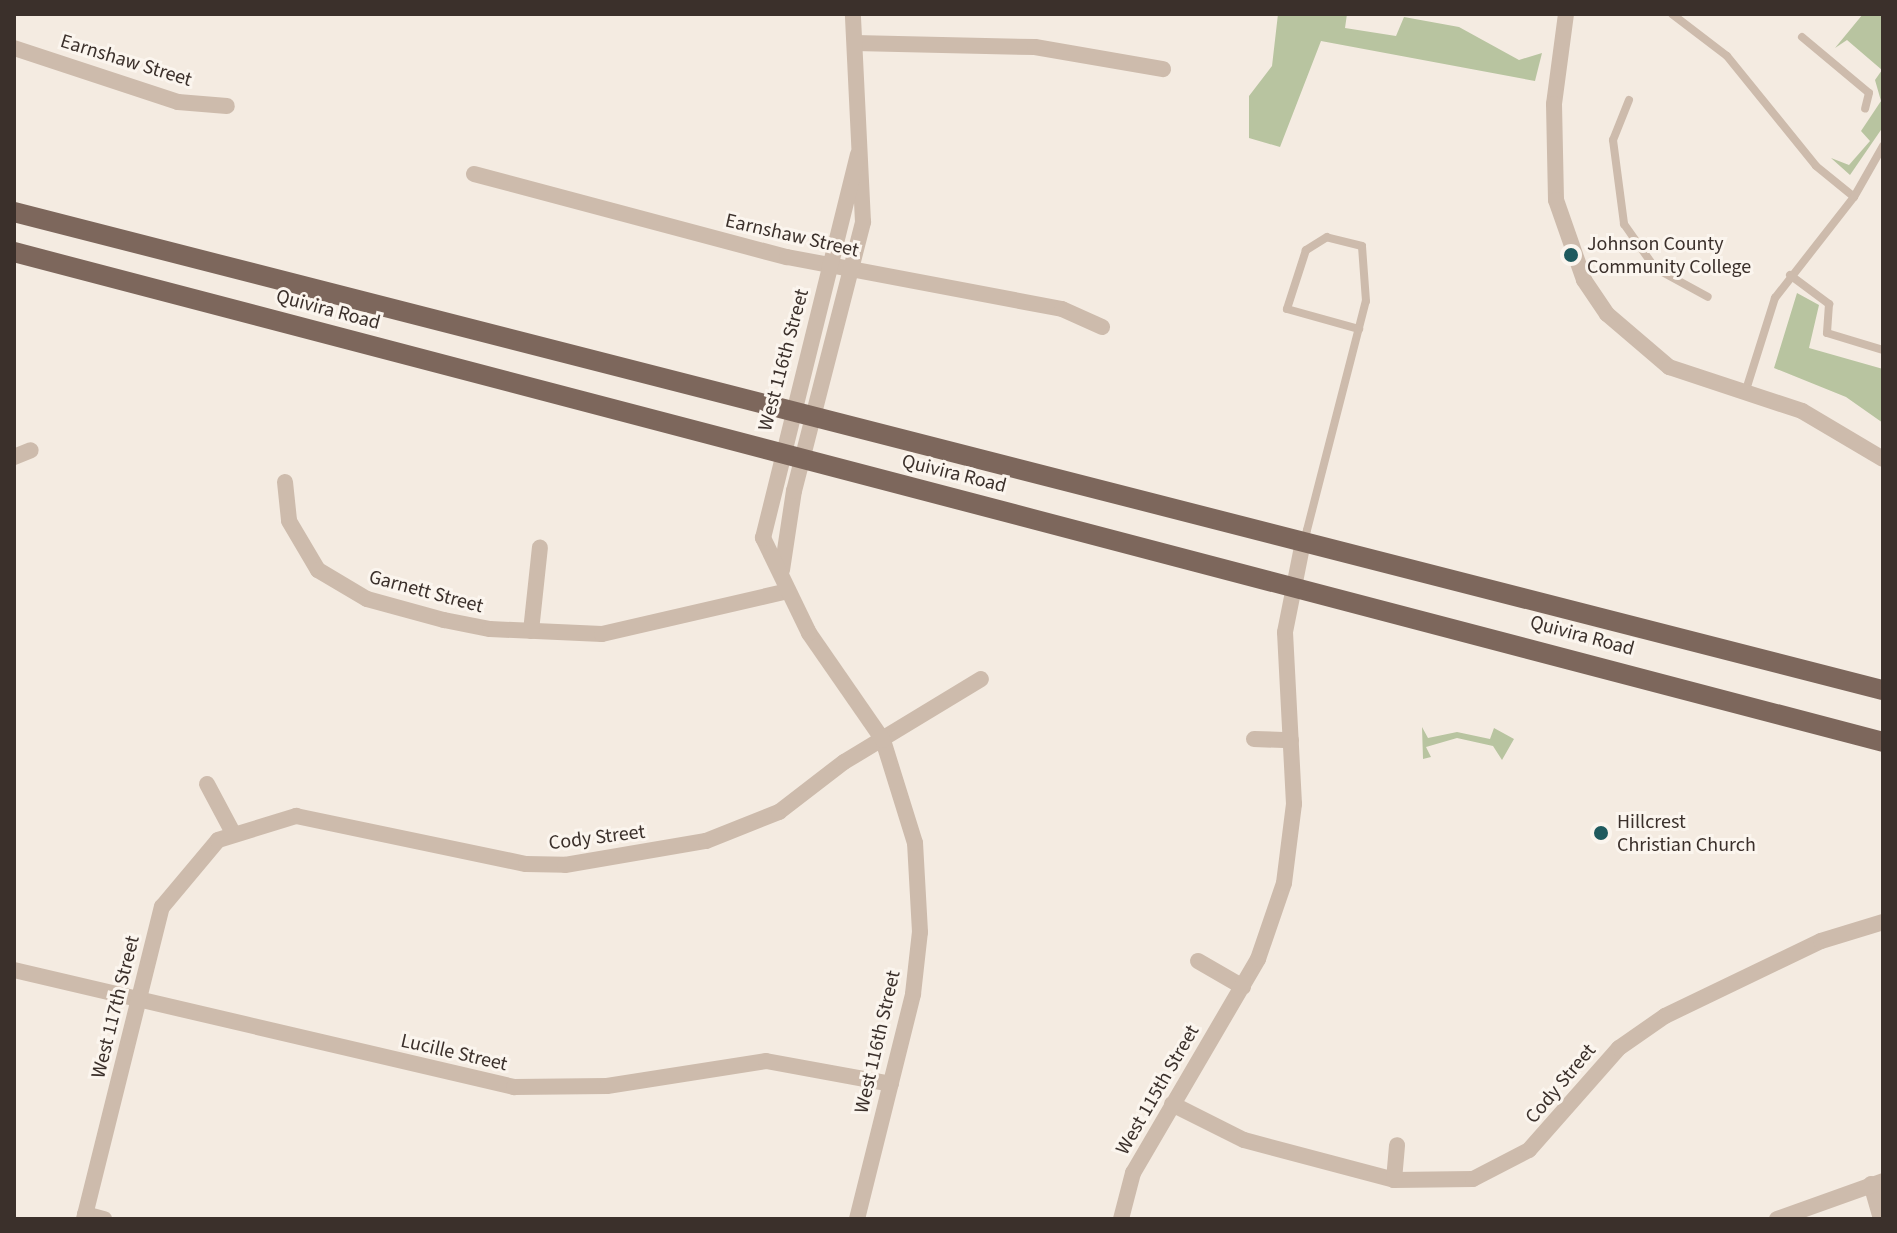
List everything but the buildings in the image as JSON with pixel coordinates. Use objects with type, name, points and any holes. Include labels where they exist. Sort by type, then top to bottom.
[{"type":"main road","name":"Quivira Road","points":[[14,212],[1302,547],[1883,690]]},
{"type":"main road","name":"Quivira Road","points":[[14,252],[1883,742]]},
{"type":"street","name":"West 116th Street","points":[[853,14],[858,155],[779,455],[763,538],[782,570],[788,591],[883,740],[908,805],[919,907],[913,994],[857,1219]]},
{"type":"street","points":[[1566,14],[1554,104],[1555,175],[1567,241],[1584,280],[1607,314],[1669,367],[1836,426],[1883,459]]},
{"type":"street","points":[[855,43],[1035,47],[1163,69]]},
{"type":"street","name":"Earnshaw Street","points":[[14,48],[178,102],[227,106]]},
{"type":"street","name":"West 116th Street","points":[[782,570],[803,460],[852,271],[867,179],[858,155]]},
{"type":"street","name":"Earnshaw Street","points":[[474,174],[830,266],[1062,309],[1102,327]]},
{"type":"street","points":[[14,457],[31,450]]},
{"type":"street","name":"Garnett Street","points":[[285,482],[301,548],[342,588],[444,620],[531,631],[655,627],[788,591]]},
{"type":"street","points":[[531,631],[540,547]]},
{"type":"street","name":"West 115th Street","points":[[1121,1219],[1133,1173],[1243,987],[1284,883],[1294,804],[1283,664],[1292,585],[1302,547]]},
{"type":"street","name":"Cody Street","points":[[233,833],[296,816],[526,864],[605,861],[753,826],[981,679]]},
{"type":"street","points":[[1254,739],[1291,740]]},
{"type":"street","points":[[207,784],[233,833]]},
{"type":"street","name":"West 117th Street","points":[[85,1217],[162,907],[190,867],[233,833]]},
{"type":"street","name":"Cody Street","points":[[1172,1104],[1244,1140],[1394,1180],[1441,1185],[1502,1168],[1541,1140],[1619,1048],[1665,1016],[1830,937],[1883,922]]},
{"type":"street","points":[[1198,961],[1243,987]]},
{"type":"street","name":"Lucille Street","points":[[14,970],[514,1087],[592,1088],[766,1061],[891,1084]]},
{"type":"street","points":[[1394,1180],[1397,1145]]},
{"type":"street","points":[[1777,1219],[1877,1183],[1881,1219]]},
{"type":"street","points":[[85,1217],[104,1219]]},
{"type":"lane","points":[[1672,14],[1727,56],[1816,166],[1854,197]]},
{"type":"lane","points":[[1802,37],[1869,93],[1865,109]]},
{"type":"lane","points":[[1629,100],[1613,140],[1624,224],[1655,268],[1708,297]]},
{"type":"lane","points":[[1745,394],[1767,317],[1790,275],[1854,197],[1883,146]]},
{"type":"lane","points":[[1302,547],[1359,329],[1368,262],[1362,246],[1327,237],[1306,250],[1287,309],[1359,329]]},
{"type":"lane","points":[[1790,275],[1829,304],[1827,333],[1883,350]]},
{"type":"green space","points":[[1278,14],[1347,14],[1345,28],[1396,36],[1404,17],[1459,27],[1519,60],[1542,53],[1535,81],[1321,41],[1280,147],[1249,138],[1249,96],[1272,66]]},
{"type":"green space","points":[[1863,14],[1883,14],[1883,127],[1850,175],[1831,158],[1849,165],[1870,141],[1861,131],[1881,101],[1875,80],[1882,70],[1847,40],[1835,48]]},
{"type":"green space","points":[[1797,293],[1819,305],[1809,348],[1883,369],[1883,423],[1846,397],[1774,368]]},
{"type":"green space","points":[[1422,727],[1428,738],[1457,732],[1490,739],[1494,728],[1514,739],[1502,760],[1493,746],[1457,738],[1426,747],[1431,757],[1423,759]]},
{"type":"place","name":"Johnson County Community College","points":[[1571,255]]},
{"type":"place","name":"Hillcrest Christian Church","points":[[1601,833]]}]
